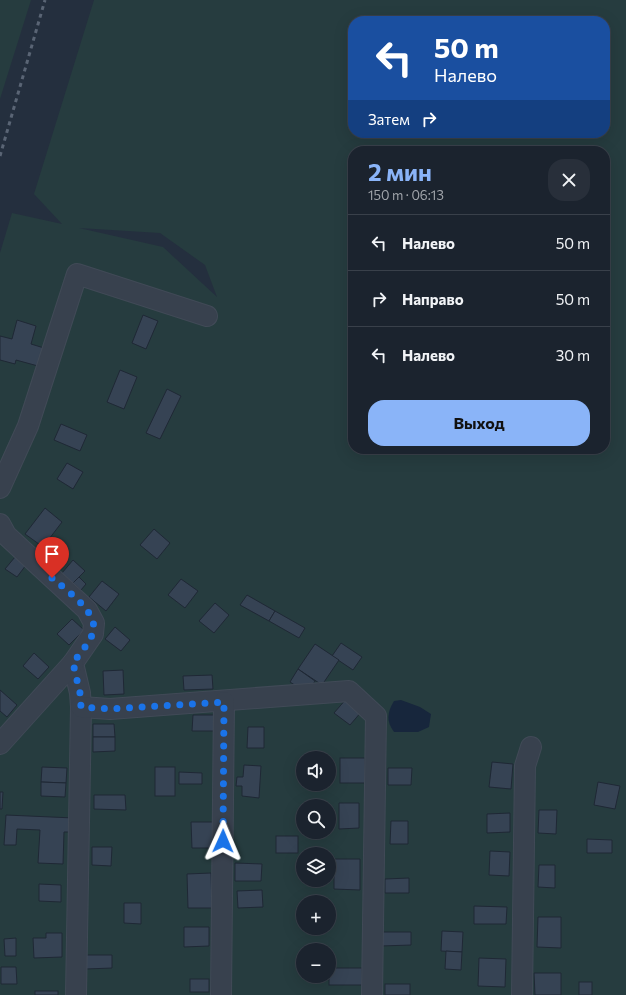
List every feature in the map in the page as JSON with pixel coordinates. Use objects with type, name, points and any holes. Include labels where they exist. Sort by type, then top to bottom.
[{"type":"street","points":[[0,488],[28,426],[77,274],[207,316]]},
{"type":"street","points":[[0,524],[6,535],[87,610],[94,623],[93,634],[73,663],[0,744]]},
{"type":"street","points":[[73,663],[80,693],[81,707],[76,995]]},
{"type":"street","points":[[81,707],[110,709],[224,702],[349,691],[376,716],[372,995]]},
{"type":"street","points":[[222,995],[224,702]]},
{"type":"street","points":[[522,995],[525,766],[531,747]]},
{"type":"green space","points":[[0,0],[31,0],[0,99]]},
{"type":"green space","points":[[94,0],[626,0],[626,995],[0,995],[0,253],[12,213],[62,224],[34,194]],"holes":[[[79,228],[160,233],[205,265],[217,297],[163,247]]]},
{"type":"water","points":[[401,700],[420,707],[431,714],[429,727],[418,732],[394,732],[391,728],[388,717],[394,701]]},
{"type":"building","points":[[143,315],[158,321],[146,349],[132,343]]},
{"type":"building","points":[[17,320],[36,326],[31,344],[44,348],[38,366],[16,360],[15,364],[0,360],[0,336],[12,339]]},
{"type":"building","points":[[120,370],[137,377],[124,409],[107,402]]},
{"type":"building","points":[[167,389],[181,396],[160,439],[146,433]]},
{"type":"building","points":[[61,424],[87,435],[80,451],[54,440]]},
{"type":"building","points":[[67,463],[83,472],[73,489],[57,479]]},
{"type":"building","points":[[45,508],[62,522],[43,547],[25,534]]},
{"type":"building","points":[[154,529],[170,543],[157,559],[140,545]]},
{"type":"building","points":[[15,557],[26,565],[17,577],[5,569]]},
{"type":"building","points":[[73,560],[85,571],[73,583],[62,573]]},
{"type":"building","points":[[79,577],[86,584],[81,590],[73,583]]},
{"type":"building","points":[[181,579],[198,591],[185,608],[168,595]]},
{"type":"building","points":[[102,581],[119,594],[106,611],[89,597]]},
{"type":"building","points":[[247,595],[275,611],[269,621],[240,605]]},
{"type":"building","points":[[215,603],[229,615],[214,633],[199,621]]},
{"type":"building","points":[[275,611],[305,628],[299,638],[269,621]]},
{"type":"building","points":[[72,619],[84,630],[69,645],[57,634]]},
{"type":"building","points":[[115,627],[130,640],[121,651],[105,639]]},
{"type":"building","points":[[341,643],[362,657],[353,670],[332,656]]},
{"type":"building","points":[[315,644],[339,660],[322,685],[298,669]]},
{"type":"building","points":[[34,653],[49,667],[38,679],[23,666]]},
{"type":"building","points":[[298,669],[315,681],[307,693],[290,682]]},
{"type":"building","points":[[123,670],[124,694],[104,695],[103,671]]},
{"type":"building","points":[[212,675],[213,689],[184,690],[183,676]]},
{"type":"building","points":[[0,690],[17,705],[7,717],[0,711]]},
{"type":"building","points":[[347,698],[362,711],[350,725],[334,713]]},
{"type":"building","points":[[193,715],[215,715],[215,731],[192,731]]},
{"type":"building","points":[[93,724],[114,724],[115,737],[93,737]]},
{"type":"building","points":[[248,727],[264,727],[264,748],[247,748]]},
{"type":"building","points":[[93,737],[115,737],[115,751],[93,752]]},
{"type":"building","points":[[340,758],[365,758],[365,783],[340,783]]},
{"type":"building","points":[[492,762],[513,764],[511,789],[489,787]]},
{"type":"building","points":[[244,765],[261,766],[259,798],[242,796],[242,786],[236,786],[237,777],[243,777]]},
{"type":"building","points":[[42,767],[67,768],[66,783],[41,782]]},
{"type":"building","points":[[155,767],[175,767],[175,796],[155,796]]},
{"type":"building","points":[[388,768],[412,768],[411,785],[388,785]]},
{"type":"building","points":[[179,772],[202,773],[202,784],[179,784]]},
{"type":"building","points":[[41,782],[66,783],[65,797],[41,796]]},
{"type":"building","points":[[598,782],[620,786],[615,809],[594,805]]},
{"type":"building","points":[[0,792],[3,792],[2,809],[0,809]]},
{"type":"building","points":[[94,795],[125,795],[126,810],[94,809]]},
{"type":"building","points":[[339,803],[359,803],[359,828],[339,829]]},
{"type":"building","points":[[539,810],[557,810],[556,834],[538,833]]},
{"type":"building","points":[[510,813],[510,832],[487,833],[487,814]]},
{"type":"building","points":[[6,815],[74,818],[74,832],[64,832],[63,864],[38,863],[40,830],[17,829],[16,845],[4,845]]},
{"type":"building","points":[[391,821],[408,821],[408,844],[390,844]]},
{"type":"building","points":[[191,822],[213,822],[213,848],[192,848]]},
{"type":"building","points":[[276,836],[296,836],[296,839],[298,839],[298,847],[296,847],[296,853],[276,853]]},
{"type":"building","points":[[587,839],[612,840],[612,853],[587,853]]},
{"type":"building","points":[[92,847],[112,847],[111,866],[92,865]]},
{"type":"building","points":[[490,851],[510,852],[509,876],[489,875]]},
{"type":"building","points":[[336,859],[360,859],[360,890],[334,889],[334,887],[336,887]]},
{"type":"building","points":[[235,863],[262,864],[261,881],[235,881]]},
{"type":"building","points":[[539,865],[555,865],[555,888],[538,887]]},
{"type":"building","points":[[211,873],[212,908],[188,908],[187,874]]},
{"type":"building","points":[[409,878],[409,893],[385,893],[385,879]]},
{"type":"building","points":[[39,884],[61,885],[61,902],[39,901]]},
{"type":"building","points":[[262,890],[263,907],[238,908],[237,891]]},
{"type":"building","points":[[124,903],[141,903],[141,924],[124,923]]},
{"type":"building","points":[[474,906],[507,907],[506,924],[474,924]]},
{"type":"building","points":[[538,917],[561,917],[561,948],[537,947]]},
{"type":"building","points":[[184,927],[209,927],[209,946],[184,947]]},
{"type":"building","points":[[442,931],[463,932],[462,952],[441,951]]},
{"type":"building","points":[[381,932],[411,932],[411,945],[381,946]]},
{"type":"building","points":[[46,933],[62,933],[62,957],[34,958],[33,938],[46,938]]},
{"type":"building","points":[[16,938],[16,956],[5,956],[4,939]]},
{"type":"building","points":[[446,951],[462,952],[461,970],[445,969]]},
{"type":"building","points":[[86,955],[112,955],[112,968],[86,969]]},
{"type":"building","points":[[479,958],[506,959],[505,987],[478,986]]},
{"type":"building","points":[[1,967],[16,967],[17,984],[1,984]]},
{"type":"building","points":[[336,968],[362,968],[362,985],[329,985],[329,983],[336,983]]},
{"type":"building","points":[[534,973],[561,973],[561,995],[535,995]]},
{"type":"building","points":[[190,979],[209,979],[209,992],[190,992]]},
{"type":"building","points":[[579,982],[592,982],[592,995],[579,995]]},
{"type":"building","points":[[385,984],[410,984],[410,995],[385,995]]},
{"type":"building","points":[[35,991],[58,991],[58,995],[35,995]]},
{"type":"railway","points":[[0,156],[45,0]]},
{"type":"route","points":[[52,578],[87,610],[94,623],[93,634],[73,663],[80,693],[81,707],[110,709],[224,702],[223,841]]}]
